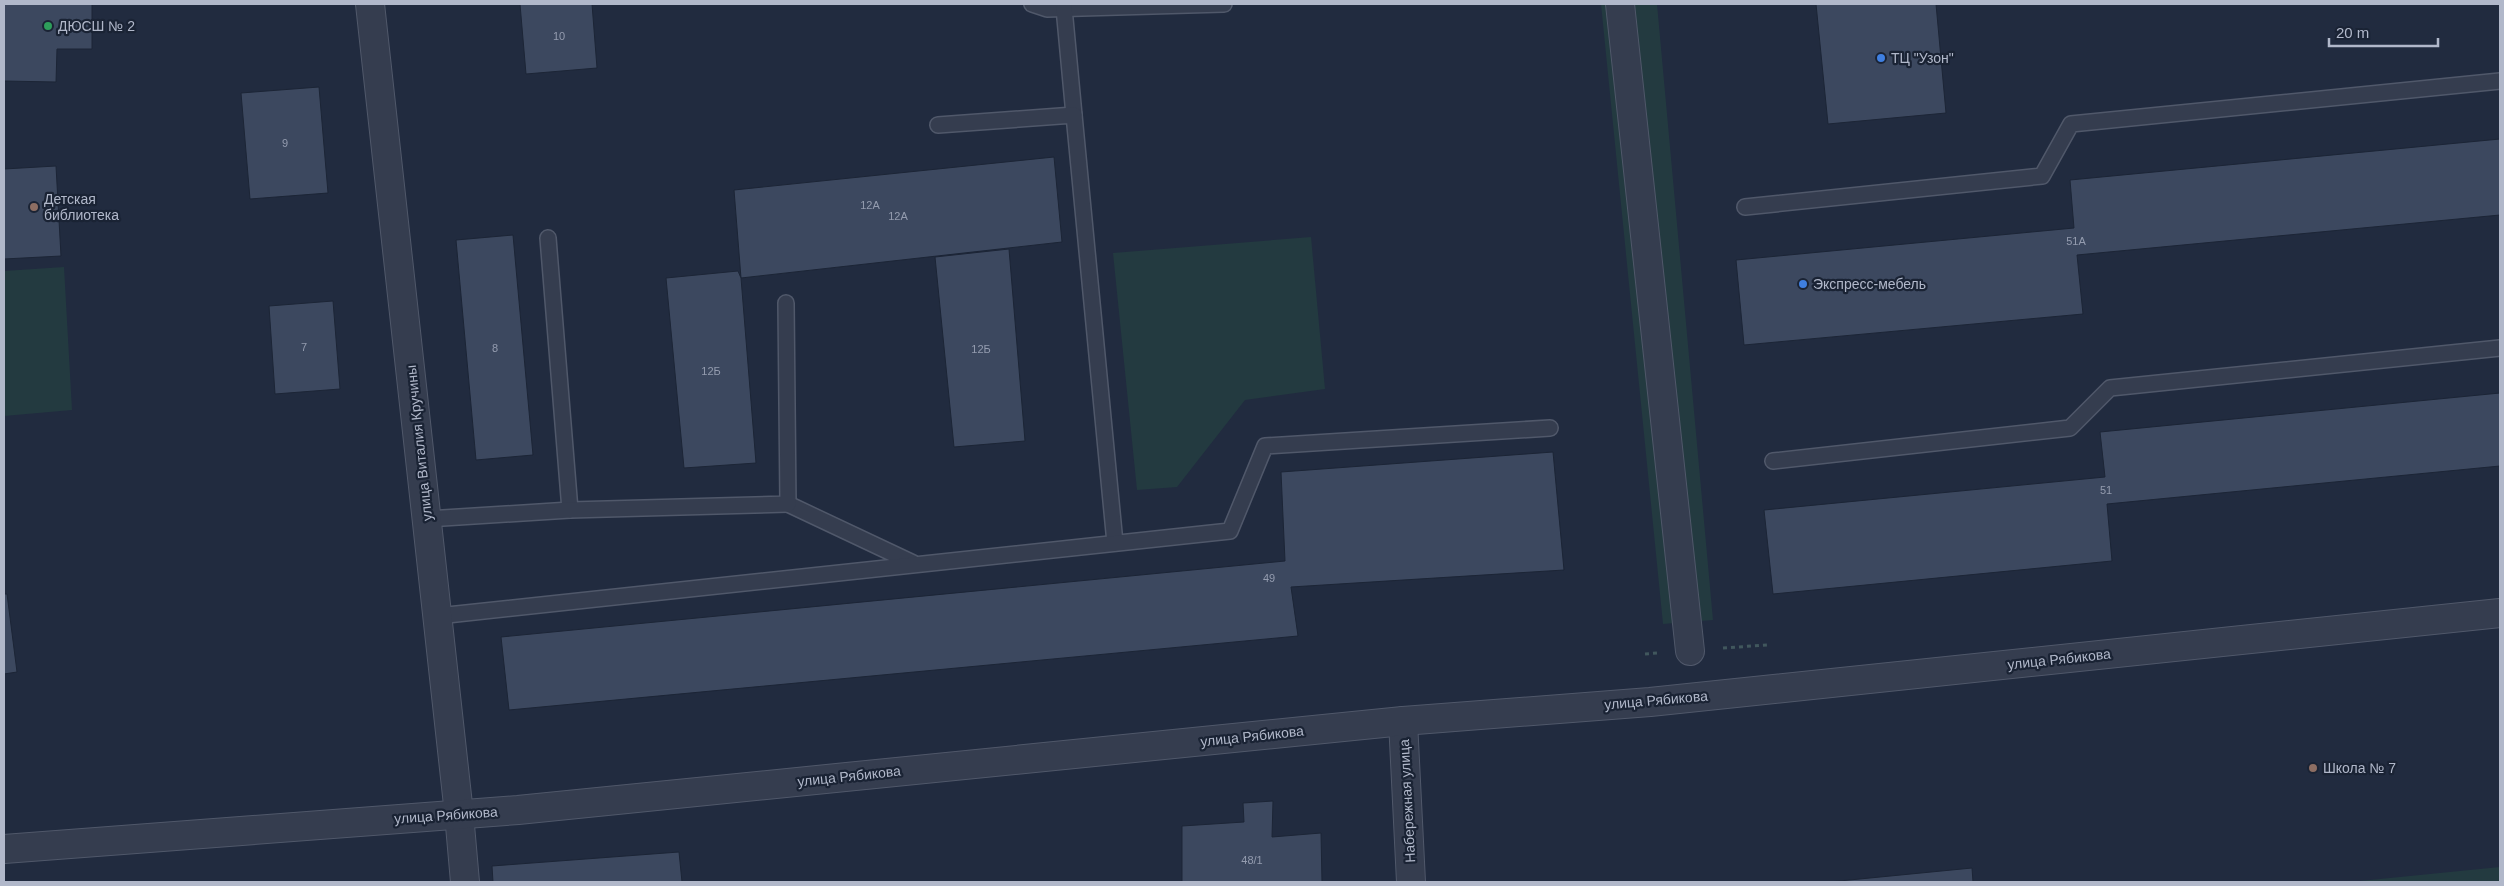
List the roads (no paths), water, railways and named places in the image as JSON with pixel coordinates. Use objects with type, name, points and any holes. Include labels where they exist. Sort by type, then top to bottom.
[{"type":"street","name":"улица Виталия Кручины","points":[[370,4],[438,616],[465,882]]},
{"type":"street","points":[[1620,4],[1690,651]]},
{"type":"street","name":"улица Рябикова","points":[[4,849],[459,814],[1403,720],[1650,702],[2500,613]]},
{"type":"street","name":"Набережная улица","points":[[1403,720],[1411,882]]},
{"type":"lane","points":[[1032,4],[1047,9],[1224,4]]},
{"type":"lane","points":[[1064,8],[1115,543]]},
{"type":"lane","points":[[1745,207],[2042,176],[2071,124],[2500,81]]},
{"type":"lane","points":[[938,125],[1074,115]]},
{"type":"lane","points":[[548,238],[570,510]]},
{"type":"lane","points":[[786,303],[788,504]]},
{"type":"lane","points":[[1773,461],[2070,428],[2110,388],[2500,348]]},
{"type":"lane","points":[[438,616],[914,564],[1230,532],[1265,446],[1550,428]]},
{"type":"lane","points":[[427,519],[570,510],[788,504],[914,564]]},
{"type":"place","name":"ДЮСШ № 2","points":[[48,26]]},
{"type":"place","name":"ТЦ \"Узон\"","points":[[1881,58]]},
{"type":"place","name":"Детская библиотека","points":[[34,207]]},
{"type":"place","name":"Экспресс-мебель","points":[[1803,284]]},
{"type":"place","name":"Школа № 7","points":[[2313,768]]}]
